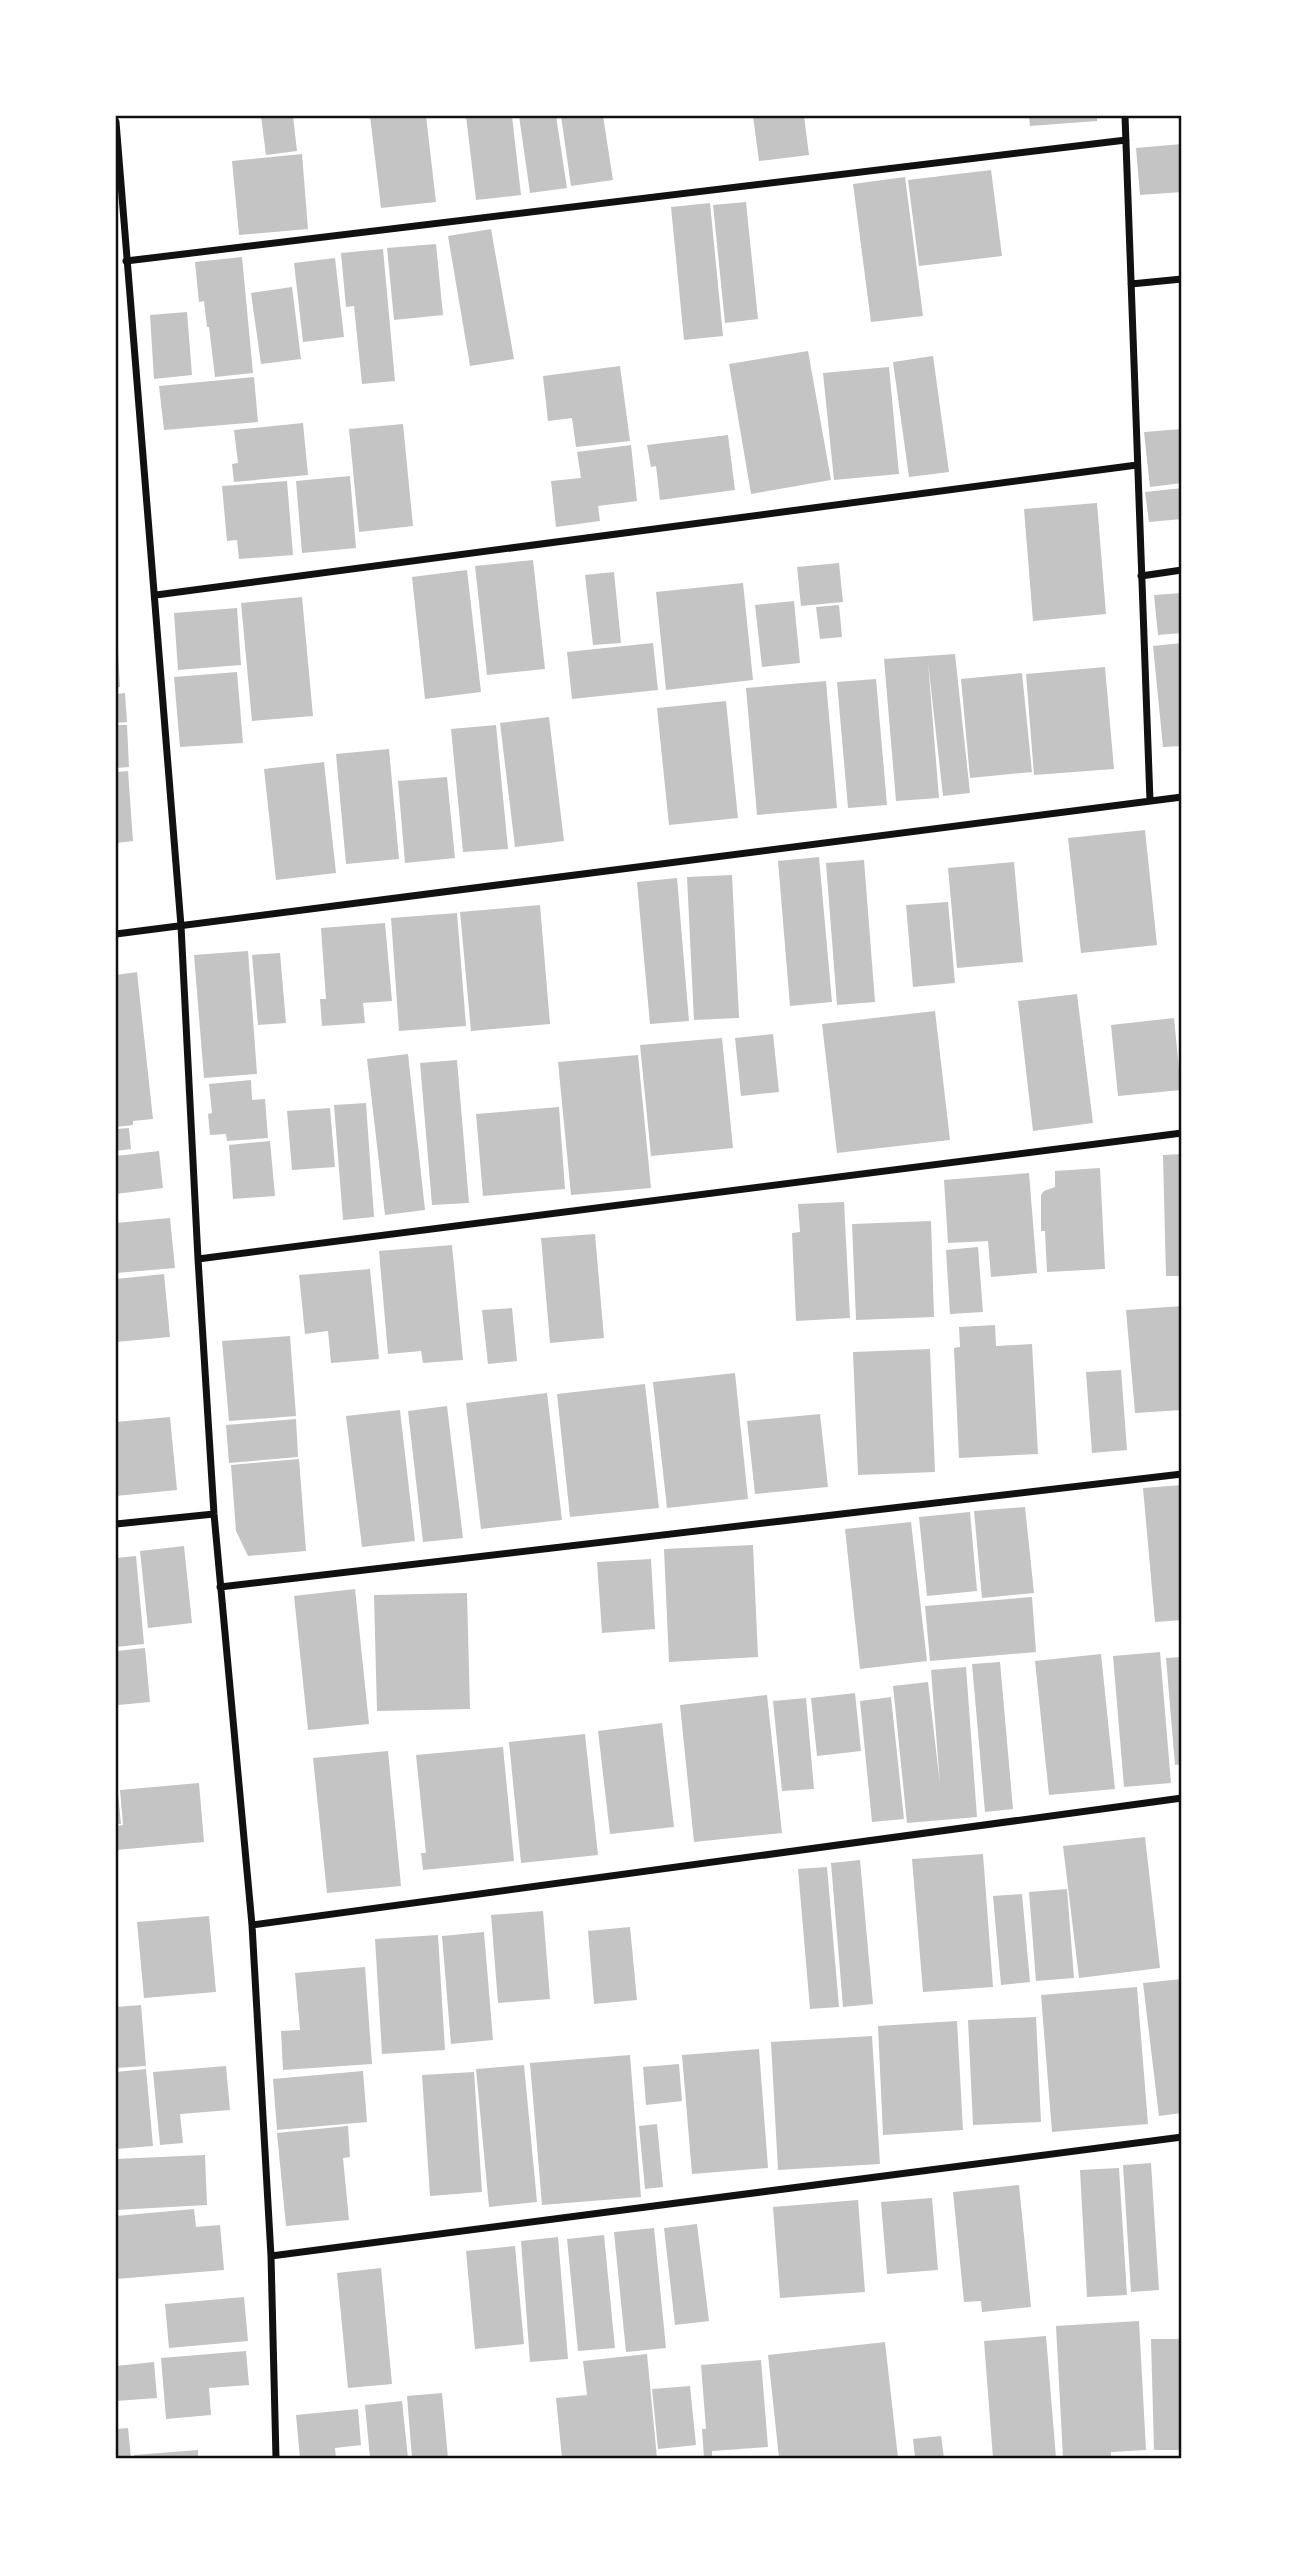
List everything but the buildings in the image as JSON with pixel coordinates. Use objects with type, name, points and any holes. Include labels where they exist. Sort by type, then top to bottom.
[{"type":"street","points":[[1125,116],[1150,801]]},
{"type":"street","points":[[116,122],[181,926],[214,1514],[252,1925],[271,2256],[276,2459]]},
{"type":"street","points":[[127,261],[1126,140]]},
{"type":"street","points":[[1131,284],[1181,279]]},
{"type":"street","points":[[156,594],[1137,466]]},
{"type":"street","points":[[1141,576],[1181,570]]},
{"type":"street","points":[[116,934],[1181,797]]},
{"type":"street","points":[[198,1259],[1181,1133]]},
{"type":"street","points":[[220,1587],[1181,1474]]},
{"type":"street","points":[[116,1524],[214,1514]]},
{"type":"street","points":[[252,1925],[1181,1798]]},
{"type":"street","points":[[271,2256],[1181,2137]]}]
